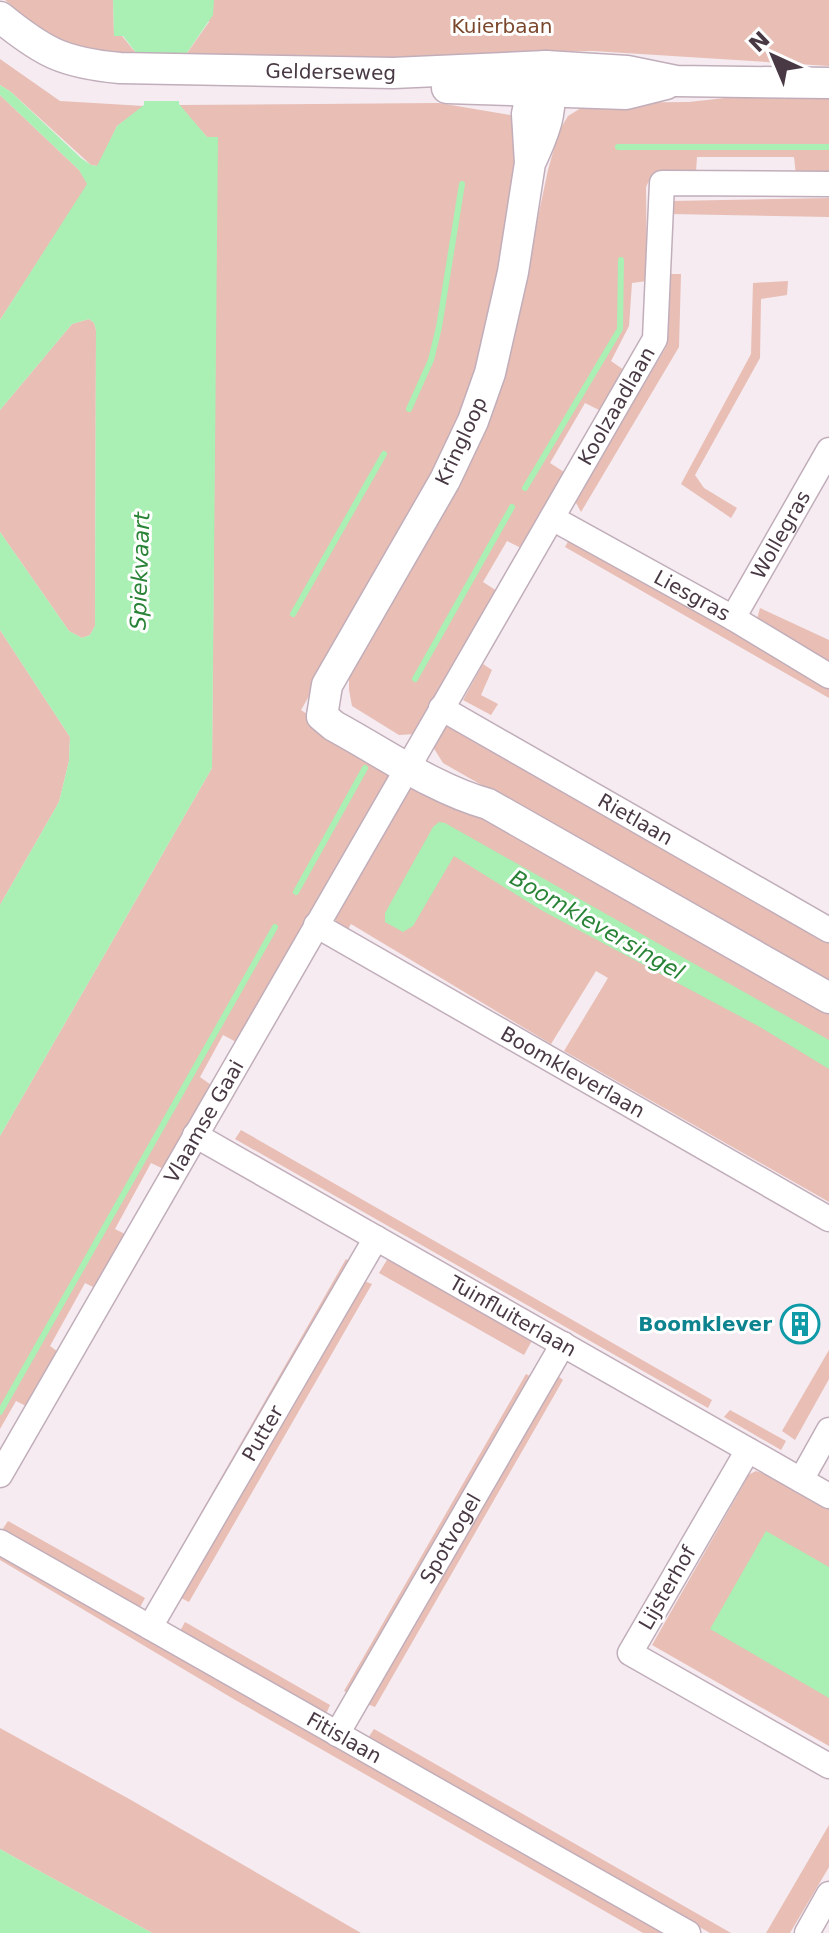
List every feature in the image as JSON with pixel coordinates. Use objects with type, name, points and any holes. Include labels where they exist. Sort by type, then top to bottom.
[{"type":"street","name":"Gelderseweg","points":[[0,17],[26,38],[66,60],[120,75]]},
{"type":"street","name":"Gelderseweg","points":[[0,35],[36,62],[62,75],[544,83],[626,94],[676,81],[829,83]]},
{"type":"street","name":"Kringloop","points":[[544,83],[544,135],[530,163],[513,272],[490,373],[473,421],[445,480],[324,694],[333,705],[412,760],[471,784],[488,804],[829,998]]},
{"type":"street","name":"Koolzaadlaan","points":[[412,760],[655,339],[662,183],[829,184]]},
{"type":"street","name":"Wollegras","points":[[733,618],[829,450]]},
{"type":"street","name":"Liesgras","points":[[552,518],[733,618],[829,676]]},
{"type":"street","name":"Rietlaan","points":[[441,708],[829,930]]},
{"type":"street","name":"Vlaamse Gaai","points":[[0,1475],[412,760]]},
{"type":"street","name":"Boomkleverlaan","points":[[316,925],[829,1219]]},
{"type":"street","name":"Tuinfluiterlaan","points":[[195,1135],[829,1496]]},
{"type":"street","name":"Putter","points":[[150,1627],[376,1238]]},
{"type":"street","name":"Spotvogel","points":[[337,1734],[563,1344]]},
{"type":"street","points":[[801,1480],[829,1430]]},
{"type":"street","name":"Lijsterhof","points":[[748,1450],[630,1653],[829,1766]]},
{"type":"street","name":"Fitislaan","points":[[0,1542],[688,1933]]},
{"type":"street","points":[[807,1933],[829,1894]]},
{"type":"green space","points":[[5,0],[113,0],[114,36],[122,36],[144,63],[76,60]]},
{"type":"green space","name":"Kuierbaan","points":[[206,0],[829,0],[829,66],[593,51],[521,52],[476,66],[180,63],[209,22]]},
{"type":"green space","points":[[0,59],[60,101],[144,106],[117,126],[98,166],[91,165],[0,85]]},
{"type":"green space","points":[[0,95],[79,170],[88,184],[0,320]]},
{"type":"green space","points":[[752,95],[829,96],[829,175],[796,175],[794,157],[697,157],[696,172],[659,173],[649,181],[646,188],[647,281],[632,283],[629,326],[611,361],[624,370],[601,411],[585,403],[550,463],[564,472],[521,548],[507,541],[483,582],[497,591],[415,734],[399,735],[352,706],[349,673],[453,494],[493,413],[559,131],[568,116],[589,103],[689,102]]},
{"type":"green space","points":[[439,103],[516,116],[519,135],[492,326],[442,465],[301,710],[391,770],[390,779],[240,1044],[223,1035],[200,1077],[214,1087],[168,1171],[151,1163],[115,1229],[129,1236],[99,1290],[85,1283],[50,1346],[61,1354],[30,1408],[16,1401],[0,1429],[0,1136],[212,768],[217,137],[207,137],[179,105]]},
{"type":"green space","points":[[829,198],[829,217],[671,214],[672,201]]},
{"type":"green space","points":[[669,274],[681,274],[679,347],[581,512],[575,501],[666,347]]},
{"type":"green space","points":[[788,281],[787,295],[761,299],[760,358],[695,475],[704,488],[737,508],[731,518],[681,484],[751,354],[753,283]]},
{"type":"green space","points":[[89,319],[96,330],[95,626],[90,635],[82,638],[69,631],[0,532],[0,410],[72,324]]},
{"type":"green space","points":[[571,536],[829,684],[829,698],[565,547]]},
{"type":"green space","points":[[760,608],[829,640],[829,666],[756,623]]},
{"type":"green space","points":[[0,630],[70,737],[69,761],[59,802],[0,905]]},
{"type":"green space","points":[[483,664],[492,670],[481,695],[498,704],[491,715],[463,700]]},
{"type":"green space","points":[[448,725],[829,937],[829,983],[443,763],[433,747],[435,733]]},
{"type":"green space","points":[[418,783],[829,1006],[829,1202],[564,1051],[608,978],[596,971],[551,1044],[351,924],[345,934],[337,927],[335,913],[405,789]]},
{"type":"green space","points":[[241,1130],[712,1400],[708,1408],[235,1139]]},
{"type":"green space","points":[[390,1255],[534,1337],[524,1355],[379,1273]]},
{"type":"green space","points":[[346,1259],[352,1263],[167,1590],[159,1586]]},
{"type":"green space","points":[[364,1281],[372,1284],[189,1602],[181,1598]]},
{"type":"green space","points":[[829,1350],[829,1379],[795,1440],[782,1431]]},
{"type":"green space","points":[[526,1374],[535,1379],[354,1696],[344,1691]]},
{"type":"green space","points":[[555,1374],[563,1380],[375,1707],[367,1704]]},
{"type":"green space","points":[[730,1410],[786,1441],[781,1450],[724,1417]]},
{"type":"green space","points":[[756,1471],[771,1476],[829,1509],[829,1746],[652,1645],[746,1480],[744,1477]]},
{"type":"green space","points":[[8,1521],[145,1598],[139,1609],[2,1530]]},
{"type":"green space","points":[[0,1550],[674,1933],[643,1933],[237,1701],[0,1560]]},
{"type":"green space","points":[[185,1622],[330,1705],[325,1716],[180,1631]]},
{"type":"green space","points":[[0,1728],[361,1933],[152,1933],[14,1857],[0,1849]]},
{"type":"green space","points":[[374,1729],[731,1933],[710,1933],[368,1738]]},
{"type":"green space","points":[[829,1825],[829,1867],[790,1933],[766,1933]]},
{"type":"water","name":"Spiekvaart","points":[[113,0],[214,0],[213,15],[180,63],[179,104],[207,137],[218,137],[212,768],[0,1136],[0,905],[59,802],[69,761],[70,737],[0,630],[0,532],[69,631],[82,638],[90,635],[95,626],[96,330],[89,319],[72,324],[0,410],[0,320],[87,184],[79,170],[0,95],[0,85],[81,158],[97,166],[117,126],[144,105],[144,63],[123,36],[114,36]]},
{"type":"water","name":"Boomkleversingel","points":[[439,822],[829,1040],[829,1069],[760,1027],[541,910],[454,856],[413,926],[403,932],[385,922],[385,913],[433,827]]},
{"type":"water","points":[[766,1531],[829,1567],[829,1698],[710,1629]]},
{"type":"water","points":[[0,1849],[14,1857],[152,1933],[0,1933]]},
{"type":"pier","points":[[140,64],[184,64],[183,101],[140,101]]},
{"type":"waterway","points":[[618,147],[829,147]]},
{"type":"waterway","points":[[409,409],[431,360],[439,327],[462,184]]},
{"type":"waterway","points":[[525,488],[620,329],[621,260]]},
{"type":"waterway","points":[[293,614],[384,454]]},
{"type":"waterway","points":[[415,679],[512,507]]},
{"type":"waterway","points":[[296,892],[365,768]]},
{"type":"waterway","points":[[0,1412],[275,927]]},
{"type":"place","name":"Boomklever","points":[[800,1324]]}]
